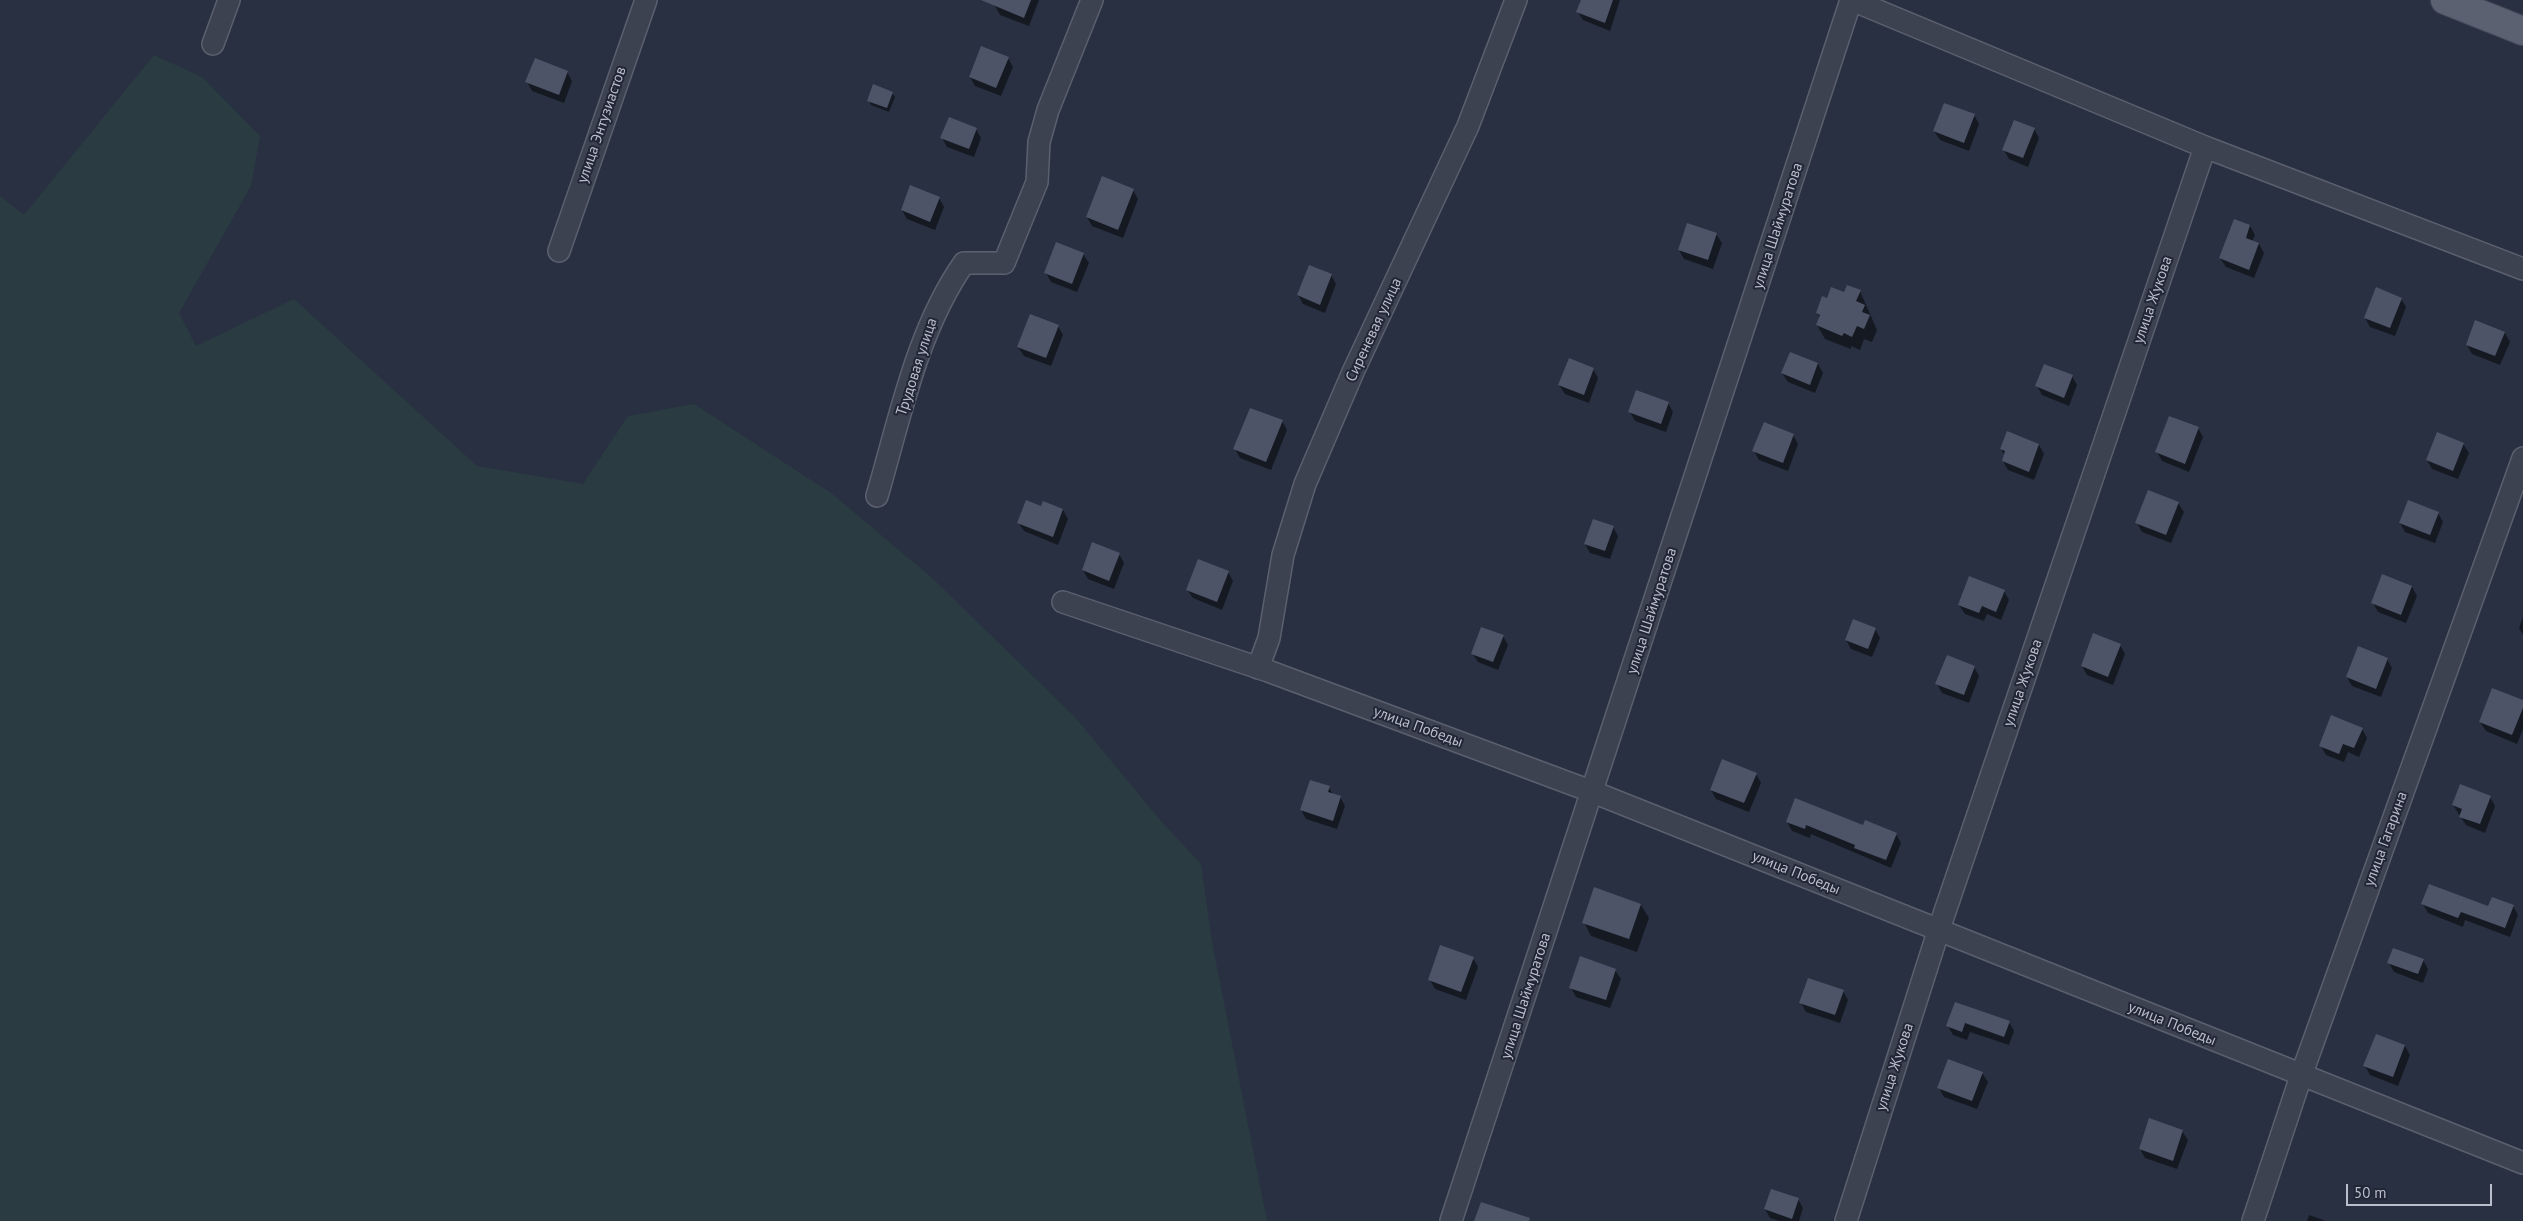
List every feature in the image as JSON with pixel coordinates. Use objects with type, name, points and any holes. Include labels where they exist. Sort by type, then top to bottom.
[{"type":"main road","points":[[2445,0],[2523,31]]},
{"type":"street","points":[[213,44],[229,0]]},
{"type":"street","name":"улица Энтузиастов","points":[[559,251],[646,0]]},
{"type":"street","name":"Трудовая улица","points":[[877,496],[927,328],[946,288],[964,263],[1004,263],[1037,182],[1039,142],[1048,110],[1092,0]]},
{"type":"street","name":"Сиреневая улица","points":[[1258,668],[1269,638],[1283,555],[1305,484],[1354,372],[1468,126],[1516,0]]},
{"type":"street","points":[[1851,0],[2205,147],[2523,269]]},
{"type":"street","name":"улица Шаймуратова","points":[[1451,1221],[1851,0]]},
{"type":"street","name":"улица Жукова","points":[[1846,1221],[1938,929],[2205,147]]},
{"type":"street","name":"улица Гагарина","points":[[2253,1221],[2301,1076],[2523,458]]},
{"type":"street","name":"улица Победы","points":[[1062,602],[1258,668],[1593,792],[2523,1163]]},
{"type":"shaded area","points":[[154,55],[202,77],[260,136],[251,186],[179,313],[196,346],[294,299],[477,466],[583,484],[628,416],[694,404],[831,493],[931,577],[1075,717],[1160,820],[1201,864],[1212,942],[1267,1221],[0,1221],[0,196],[24,215]]},
{"type":"building","points":[[981,0],[1031,0],[1024,18]]},
{"type":"building","points":[[1581,0],[1613,0],[1605,23],[1576,12]]},
{"type":"building","points":[[981,46],[1009,57],[996,88],[969,77]]},
{"type":"building","points":[[535,58],[568,71],[559,95],[525,82]]},
{"type":"building","points":[[873,84],[893,92],[887,108],[867,101]]},
{"type":"building","points":[[1944,103],[1975,114],[1964,143],[1933,131]]},
{"type":"building","points":[[949,117],[977,128],[969,149],[940,138]]},
{"type":"building","points":[[2014,120],[2035,128],[2023,158],[2002,150]]},
{"type":"building","points":[[1102,176],[1134,189],[1118,230],[1086,217]]},
{"type":"building","points":[[910,185],[940,197],[930,222],[901,210]]},
{"type":"building","points":[[2234,219],[2250,225],[2246,238],[2259,243],[2249,270],[2219,258]]},
{"type":"building","points":[[1687,223],[1717,233],[1708,260],[1678,250]]},
{"type":"building","points":[[1056,242],[1084,253],[1072,284],[1044,273]]},
{"type":"building","points":[[1309,265],[1332,274],[1320,305],[1297,295]]},
{"type":"building","points":[[1847,285],[1861,290],[1856,301],[1865,305],[1862,312],[1870,315],[1864,329],[1857,326],[1852,337],[1844,333],[1842,336],[1816,325],[1820,315],[1816,313],[1822,296],[1827,298],[1831,287],[1844,292]]},
{"type":"building","points":[[2376,287],[2402,298],[2390,328],[2364,318]]},
{"type":"building","points":[[1030,314],[1059,325],[1046,358],[1017,347]]},
{"type":"building","points":[[2475,320],[2505,332],[2495,356],[2466,345]]},
{"type":"building","points":[[1790,352],[1818,363],[1810,385],[1781,373]]},
{"type":"building","points":[[1569,358],[1594,368],[1584,395],[1558,385]]},
{"type":"building","points":[[2044,364],[2073,375],[2064,398],[2035,386]]},
{"type":"building","points":[[1636,390],[1669,402],[1661,424],[1628,412]]},
{"type":"building","points":[[1250,408],[1283,420],[1266,462],[1233,449]]},
{"type":"building","points":[[2169,416],[2199,427],[2185,464],[2155,452]]},
{"type":"building","points":[[1764,422],[1794,434],[1783,463],[1752,451]]},
{"type":"building","points":[[2007,431],[2039,444],[2029,472],[2002,461],[2005,451],[2000,449]]},
{"type":"building","points":[[2437,432],[2464,443],[2453,471],[2426,460]]},
{"type":"building","points":[[2148,490],[2179,502],[2166,535],[2135,523]]},
{"type":"building","points":[[1026,500],[1041,506],[1043,501],[1063,509],[1053,537],[1017,523]]},
{"type":"building","points":[[2408,500],[2439,512],[2430,535],[2399,523]]},
{"type":"building","points":[[1593,519],[1614,526],[1605,551],[1584,544]]},
{"type":"building","points":[[1092,542],[1120,553],[1109,581],[1082,570]]},
{"type":"building","points":[[1198,559],[1229,571],[1217,602],[1186,590]]},
{"type":"building","points":[[2382,574],[2412,586],[2401,615],[2371,603]]},
{"type":"building","points":[[1969,576],[2005,590],[1996,612],[1982,606],[1979,613],[1958,605]]},
{"type":"building","points":[[1853,619],[1876,628],[1868,649],[1845,640]]},
{"type":"building","points":[[1481,627],[1504,635],[1493,662],[1471,654]]},
{"type":"building","points":[[2093,633],[2121,644],[2108,677],[2081,666]]},
{"type":"building","points":[[2358,646],[2388,658],[2376,689],[2346,677]]},
{"type":"building","points":[[1947,655],[1975,666],[1964,695],[1935,684]]},
{"type":"building","points":[[2492,688],[2523,700],[2523,708],[2512,735],[2479,722]]},
{"type":"building","points":[[2331,715],[2363,728],[2354,748],[2343,744],[2339,754],[2319,746]]},
{"type":"building","points":[[1722,759],[1757,773],[1744,803],[1710,790]]},
{"type":"building","points":[[1310,780],[1330,786],[1328,792],[1341,796],[1333,821],[1300,810]]},
{"type":"building","points":[[2460,784],[2491,796],[2480,824],[2459,817],[2462,809],[2452,805]]},
{"type":"building","points":[[1795,798],[1863,825],[1865,820],[1897,833],[1886,860],[1854,848],[1855,845],[1806,825],[1805,829],[1786,822]]},
{"type":"building","points":[[2429,884],[2488,906],[2492,897],[2514,905],[2505,928],[2461,912],[2458,918],[2421,904]]},
{"type":"building","points":[[1594,887],[1641,904],[1629,939],[1582,923]]},
{"type":"building","points":[[1440,945],[1474,957],[1461,992],[1428,980]]},
{"type":"building","points":[[2393,948],[2424,959],[2418,974],[2387,963]]},
{"type":"building","points":[[1580,956],[1616,969],[1606,1000],[1569,988]]},
{"type":"building","points":[[1808,978],[1844,990],[1835,1015],[1799,1003]]},
{"type":"building","points":[[1955,1002],[2010,1021],[2004,1037],[1965,1023],[1962,1032],[1946,1026]]},
{"type":"building","points":[[2376,1034],[2405,1045],[2393,1077],[2363,1066]]},
{"type":"building","points":[[1948,1059],[1983,1072],[1972,1101],[1937,1088]]},
{"type":"building","points":[[2149,1118],[2183,1130],[2173,1161],[2139,1149]]},
{"type":"building","points":[[1771,1189],[1799,1198],[1792,1219],[1764,1209]]},
{"type":"building","points":[[1481,1202],[1530,1218],[1529,1221],[1474,1221]]}]
